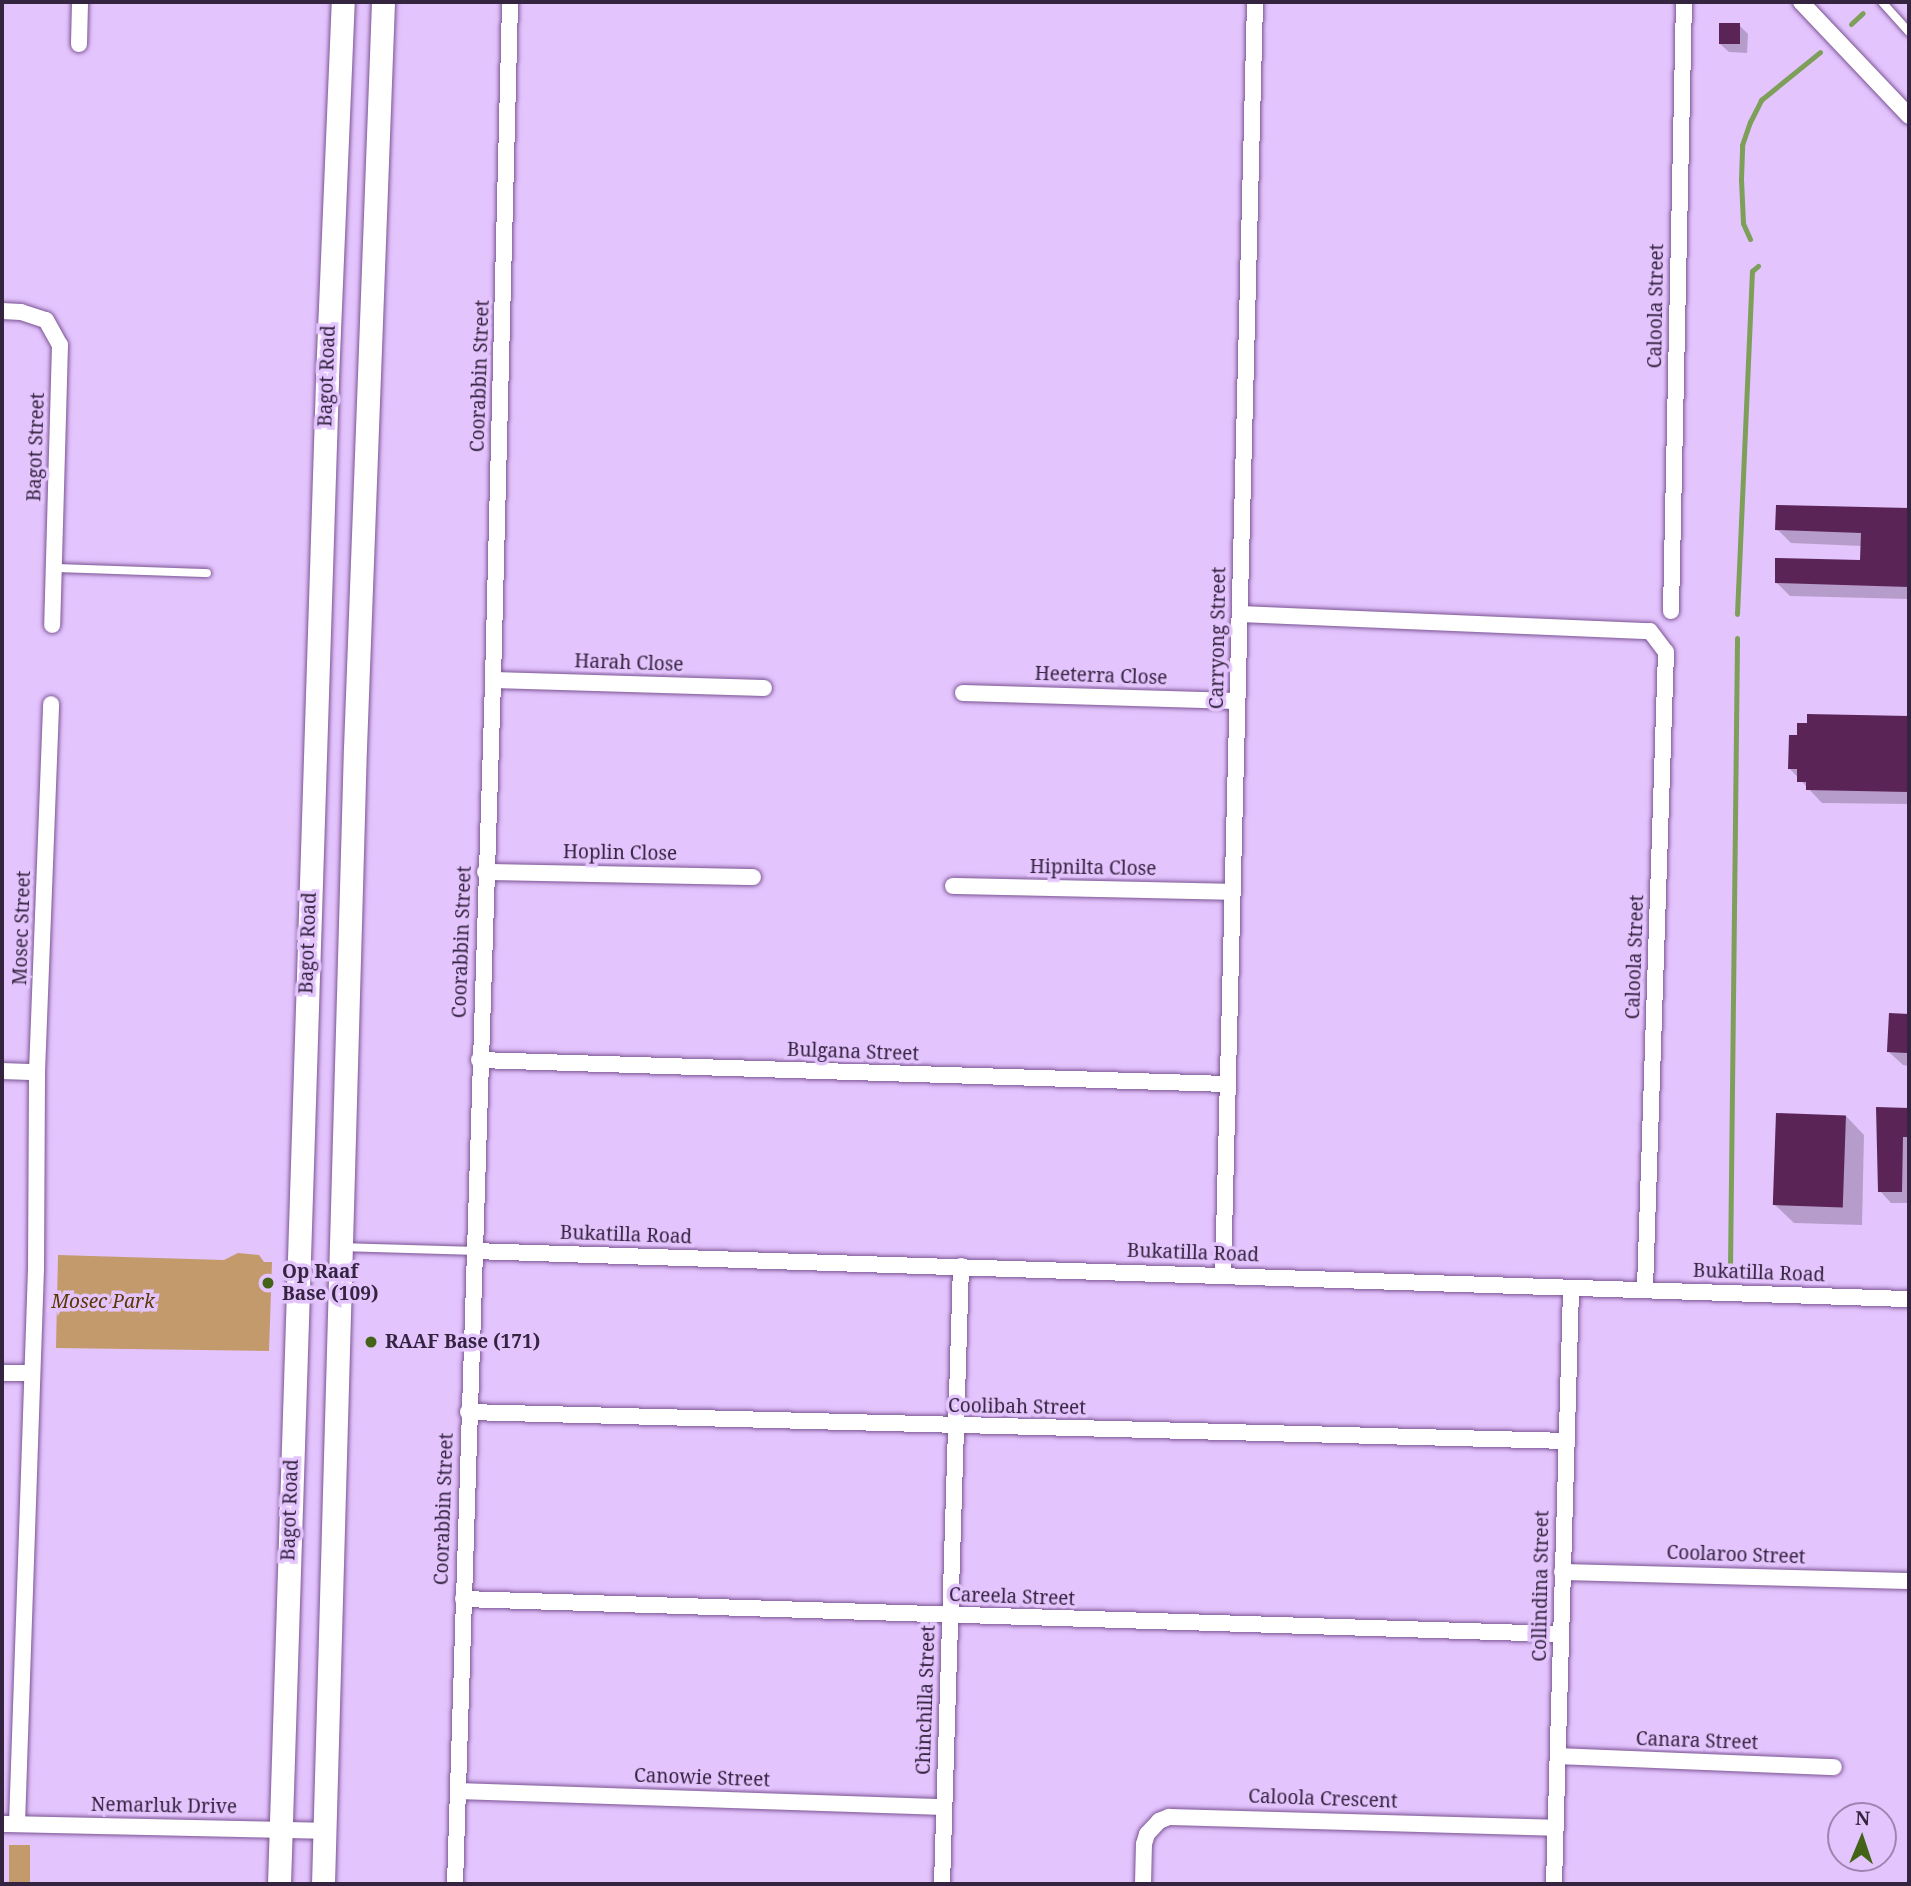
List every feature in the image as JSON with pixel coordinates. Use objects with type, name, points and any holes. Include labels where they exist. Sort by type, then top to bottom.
[{"type":"main road","name":"Bagot Road","points":[[279,1884],[326,391],[343,2]]},
{"type":"main road","points":[[323,1884],[340,1247],[383,2]]},
{"type":"street","points":[[79,44],[80,2]]},
{"type":"street","name":"Coorabbin Street","points":[[455,1884],[493,680],[510,2]]},
{"type":"street","name":"Carryong Street","points":[[1223,1275],[1255,2]]},
{"type":"street","name":"Caloola Street","points":[[1671,611],[1684,2]]},
{"type":"street","points":[[1802,2],[1909,116]]},
{"type":"street","name":"Bagot Street","points":[[2,311],[20,312],[47,320],[60,345],[52,625]]},
{"type":"street","name":"Caloola Street","points":[[1240,614],[1650,631],[1666,652],[1645,1290]]},
{"type":"street","name":"Harah Close","points":[[493,680],[764,688]]},
{"type":"street","name":"Heeterra Close","points":[[963,693],[1237,701]]},
{"type":"street","name":"Mosec Street","points":[[10,1824],[36,1269],[37,1072],[51,704]]},
{"type":"street","name":"Hoplin Close","points":[[485,872],[753,877]]},
{"type":"street","name":"Hipnilta Close","points":[[953,886],[1232,892]]},
{"type":"street","name":"Bulgana Street","points":[[479,1060],[1227,1084]]},
{"type":"street","points":[[2,1071],[37,1072]]},
{"type":"street","name":"Bukatilla Road","points":[[474,1251],[1909,1299]]},
{"type":"street","name":"Chinchilla Street","points":[[942,1884],[961,1266]]},
{"type":"street","name":"Collindina Street","points":[[1554,1884],[1571,1289]]},
{"type":"street","points":[[2,1373],[30,1373]]},
{"type":"street","name":"Coolibah Street","points":[[468,1412],[1565,1441]]},
{"type":"street","name":"Coolaroo Street","points":[[1562,1572],[1909,1581]]},
{"type":"street","name":"Careela Street","points":[[463,1599],[1560,1634]]},
{"type":"street","name":"Canara Street","points":[[1558,1756],[1834,1767]]},
{"type":"street","name":"Canowie Street","points":[[458,1791],[944,1807]]},
{"type":"street","name":"Caloola Crescent","points":[[1143,1884],[1144,1844],[1147,1834],[1159,1821],[1170,1817],[1555,1828]]},
{"type":"street","name":"Nemarluk Drive","points":[[10,1824],[325,1831]]},
{"type":"lane","points":[[1882,2],[1909,32]]},
{"type":"lane","points":[[53,568],[207,573]]},
{"type":"lane","points":[[340,1247],[474,1251]]},
{"type":"green space","name":"Mosec Park","points":[[238,1253],[259,1255],[264,1262],[272,1262],[269,1351],[56,1348],[58,1255],[224,1260]]},
{"type":"green space","points":[[9,1845],[30,1845],[30,1884],[9,1884]]},
{"type":"building","points":[[1719,23],[1740,23],[1740,44],[1719,44]]},
{"type":"building","points":[[1776,505],[1909,508],[1909,587],[1775,583],[1775,558],[1860,560],[1861,533],[1775,530]]},
{"type":"building","points":[[1807,714],[1909,716],[1909,792],[1806,790],[1806,782],[1797,782],[1797,769],[1788,769],[1789,735],[1797,735],[1797,723],[1807,723]]},
{"type":"building","points":[[1889,1013],[1909,1014],[1907,1053],[1887,1052]]},
{"type":"building","points":[[1876,1107],[1909,1108],[1909,1137],[1903,1137],[1902,1192],[1878,1192]]},
{"type":"building","points":[[1776,1113],[1846,1115],[1843,1207],[1773,1205]]},
{"type":"waterway","points":[[1851,24],[1863,13]]},
{"type":"waterway","points":[[1750,239],[1743,223],[1741,179],[1742,145],[1750,122],[1761,100],[1820,52]]},
{"type":"waterway","points":[[1737,614],[1752,271],[1758,266]]},
{"type":"waterway","points":[[1730,1268],[1737,638]]},
{"type":"place","name":"Op Raaf Base (109)","points":[[268,1283]]},
{"type":"place","name":"RAAF Base (171)","points":[[371,1342]]}]
